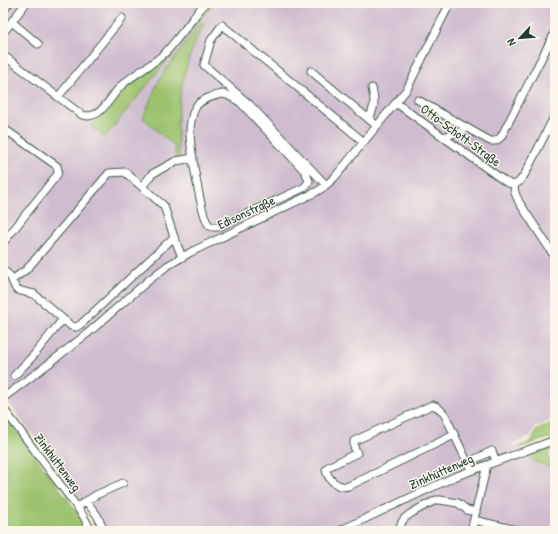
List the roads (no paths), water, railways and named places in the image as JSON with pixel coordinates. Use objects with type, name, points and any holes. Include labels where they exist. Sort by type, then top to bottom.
[{"type":"street","points":[[3,11],[9,3]]},
{"type":"street","points":[[3,33],[26,3]]},
{"type":"street","points":[[3,55],[82,115],[87,117],[92,116],[102,110],[122,84],[165,52],[205,3]]},
{"type":"street","name":"Edisonstraße","points":[[3,398],[82,337],[167,266],[212,241],[316,192],[326,185],[335,177],[407,89],[450,3]]},
{"type":"street","points":[[58,97],[122,18]]},
{"type":"street","points":[[12,22],[38,44]]},
{"type":"street","points":[[326,185],[250,105],[204,65],[211,40],[222,25],[364,142]]},
{"type":"street","points":[[418,100],[490,141],[496,141],[501,138],[555,32]]},
{"type":"street","points":[[311,71],[377,126]]},
{"type":"street","points":[[369,119],[374,108],[372,88]]},
{"type":"street","points":[[228,95],[240,102],[302,168],[306,173],[308,181],[305,187],[301,189],[218,227],[213,227],[206,222],[195,179],[192,158],[190,133],[191,122],[196,107],[201,102],[216,96],[228,95]]},
{"type":"street","name":"Otto-Schott-Straße","points":[[396,103],[503,180],[514,185]]},
{"type":"street","points":[[555,115],[525,174],[519,182],[514,185],[515,193],[519,202],[555,257]]},
{"type":"street","points":[[443,137],[462,131],[465,127]]},
{"type":"street","points":[[3,128],[56,166],[58,171],[57,175],[3,242]]},
{"type":"street","points":[[142,187],[152,174],[176,161],[192,158]]},
{"type":"street","points":[[12,280],[27,269],[109,173],[125,172],[164,206],[182,257]]},
{"type":"street","points":[[3,270],[10,276],[16,289],[20,292],[34,294],[71,326],[76,327],[80,325],[174,236]]},
{"type":"street","points":[[14,376],[33,356],[63,319]]},
{"type":"street","points":[[454,435],[349,486],[345,487],[333,481],[326,473],[328,467],[357,454],[354,447],[354,441],[432,405],[436,405],[445,415],[469,467],[492,452],[496,461]]},
{"type":"street","name":"Zinkhüttenweg","points":[[3,408],[77,507],[91,531]]},
{"type":"street","name":"Zinkhüttenweg","points":[[339,531],[454,477],[469,467],[487,464],[555,440]]},
{"type":"street","points":[[471,531],[487,464]]},
{"type":"street","points":[[77,507],[96,495],[123,483]]},
{"type":"street","points":[[399,531],[404,520],[409,515],[436,500],[458,504],[467,510],[476,512]]},
{"type":"street","points":[[86,501],[97,514],[104,531]]},
{"type":"street","points":[[474,520],[521,531]]}]
